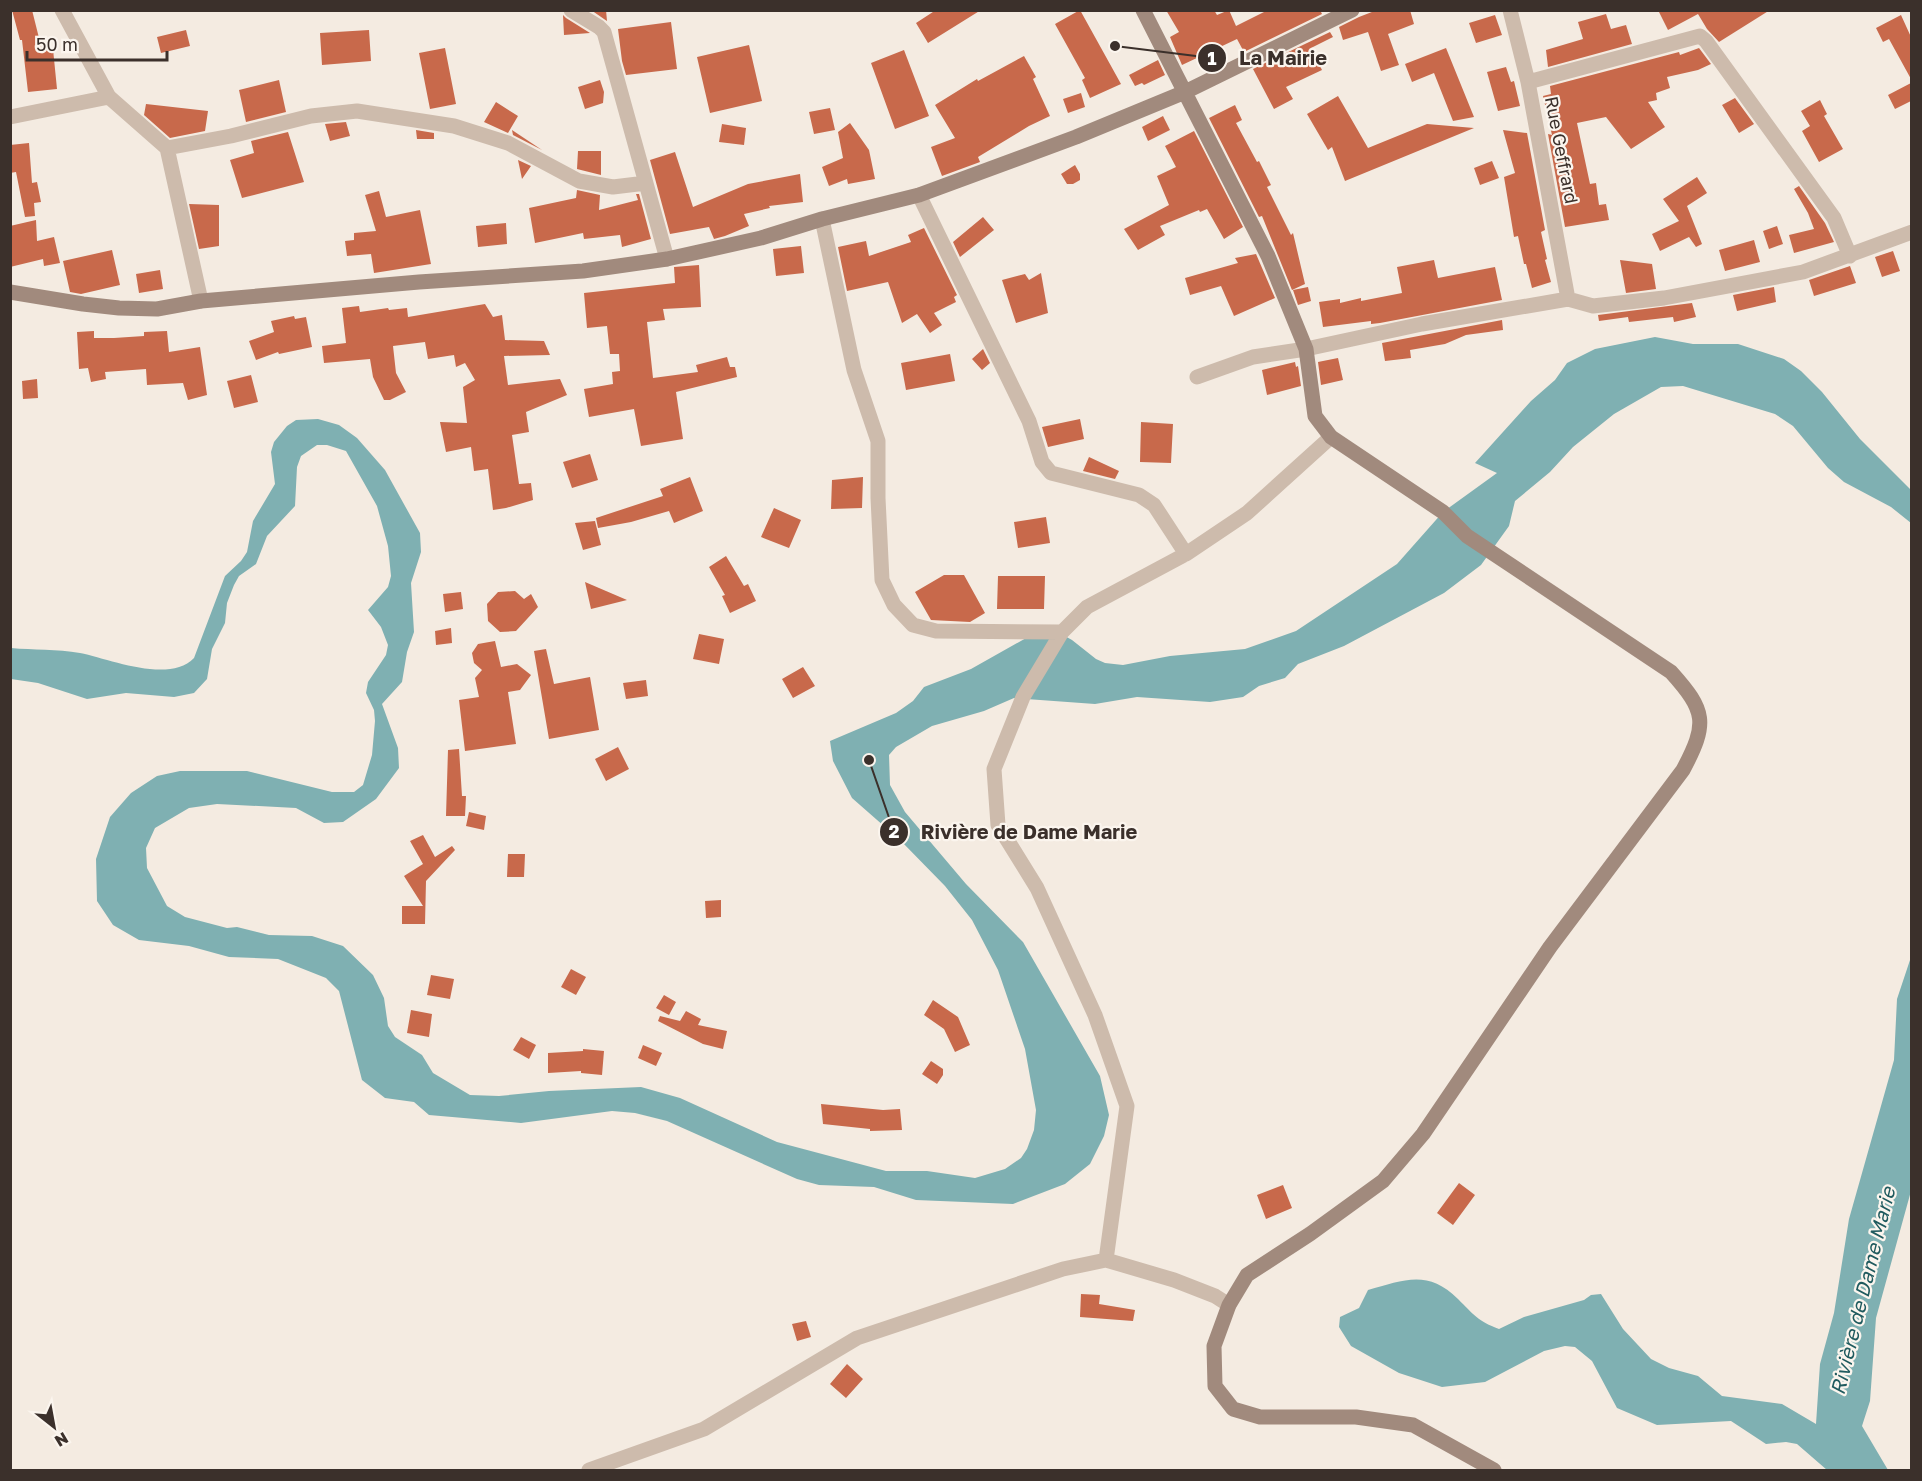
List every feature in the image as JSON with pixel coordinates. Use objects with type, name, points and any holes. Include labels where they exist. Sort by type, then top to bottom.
[{"type":"street","points":[[62,10],[109,97],[167,148],[201,301]]},
{"type":"street","points":[[571,10],[604,32],[667,259]]},
{"type":"street","points":[[1143,10],[1268,256],[1306,349],[1315,416],[1331,437],[1443,512],[1467,537],[1671,672],[1692,695],[1701,718],[1696,745],[1683,770],[1550,947],[1424,1134],[1383,1181],[1310,1234],[1247,1275],[1229,1305],[1214,1346],[1215,1386],[1233,1409],[1260,1417],[1356,1417],[1413,1425],[1494,1470]]},
{"type":"street","points":[[10,292],[83,304],[157,309],[201,301],[419,282],[572,272],[667,259],[761,238],[822,219],[919,195],[1076,137],[1185,92],[1352,10]]},
{"type":"street","name":"Rue Geffrard","points":[[1510,10],[1528,82],[1568,298]]},
{"type":"street","points":[[1528,82],[1700,36],[1706,41],[1834,218],[1850,256]]},
{"type":"street","points":[[10,117],[109,97]]},
{"type":"street","points":[[167,148],[231,136],[311,116],[357,111],[454,126],[508,143],[579,181],[614,187],[646,183]]},
{"type":"street","points":[[919,195],[1029,422],[1042,462],[1051,472],[1139,495],[1154,505],[1186,554]]},
{"type":"street","points":[[822,219],[854,370],[878,441],[882,580],[894,605],[913,625],[936,631],[1062,632]]},
{"type":"street","points":[[1197,377],[1253,357],[1306,349],[1422,324],[1568,298],[1593,306],[1664,298],[1803,272],[1911,232]]},
{"type":"street","points":[[1106,1260],[1127,1106],[1095,1015],[1037,888],[998,825],[994,769],[1023,697],[1062,632],[1087,607],[1186,554],[1246,513],[1331,437]]},
{"type":"street","points":[[589,1470],[704,1429],[857,1338],[1063,1269],[1106,1260],[1174,1280],[1215,1296],[1229,1305]]},
{"type":"water","points":[[1655,337],[1693,344],[1738,344],[1784,359],[1801,371],[1822,392],[1860,439],[1911,490],[1911,523],[1891,507],[1844,482],[1828,468],[1793,426],[1775,414],[1683,386],[1661,387],[1614,414],[1573,447],[1550,472],[1515,501],[1509,526],[1481,565],[1444,593],[1344,646],[1298,664],[1285,678],[1259,686],[1243,697],[1210,702],[1137,697],[1095,704],[1014,698],[984,711],[932,726],[896,747],[889,755],[890,785],[905,812],[966,884],[1023,942],[1100,1076],[1109,1115],[1104,1136],[1090,1164],[1065,1184],[1013,1204],[916,1200],[874,1187],[819,1185],[797,1179],[667,1121],[635,1113],[612,1111],[521,1123],[429,1115],[414,1102],[385,1098],[362,1080],[339,991],[326,978],[278,959],[229,957],[189,946],[139,940],[113,925],[97,901],[96,859],[110,817],[131,793],[157,776],[180,771],[247,771],[332,792],[354,792],[363,785],[372,755],[375,721],[374,710],[366,693],[368,682],[386,655],[388,645],[381,627],[368,610],[388,587],[391,576],[388,546],[377,506],[346,451],[327,445],[317,445],[301,456],[297,467],[295,506],[267,536],[256,564],[239,576],[234,585],[227,603],[225,623],[212,649],[207,679],[194,693],[174,697],[126,693],[87,699],[38,683],[11,679],[11,648],[80,653],[155,669],[170,669],[194,658],[225,576],[247,552],[253,521],[275,484],[271,452],[274,442],[287,426],[296,420],[318,419],[339,425],[357,438],[385,470],[420,533],[421,552],[411,583],[414,632],[407,652],[402,682],[382,704],[398,748],[399,768],[376,799],[343,822],[324,823],[296,808],[217,804],[189,808],[155,828],[146,848],[147,868],[167,906],[185,917],[227,928],[237,927],[269,935],[312,936],[343,946],[373,975],[384,998],[388,1026],[395,1037],[422,1055],[433,1073],[470,1095],[499,1096],[549,1091],[641,1087],[680,1098],[777,1142],[886,1171],[927,1171],[975,1178],[1005,1169],[1021,1158],[1027,1149],[1034,1130],[1036,1110],[1025,1049],[998,970],[972,920],[945,886],[901,841],[852,798],[833,761],[830,741],[896,713],[913,701],[924,687],[971,669],[1035,633],[1054,630],[1072,640],[1096,659],[1105,663],[1123,665],[1170,656],[1245,649],[1296,631],[1397,564],[1443,512],[1497,473],[1475,463],[1531,401],[1555,380],[1567,363],[1595,349]]},
{"type":"water","points":[[1911,957],[1911,1191],[1876,1318],[1870,1401],[1862,1426],[1888,1470],[1827,1470],[1797,1444],[1786,1442],[1766,1444],[1731,1421],[1657,1425],[1617,1408],[1592,1361],[1575,1347],[1565,1346],[1544,1351],[1485,1382],[1442,1387],[1399,1373],[1351,1346],[1339,1327],[1340,1317],[1359,1308],[1368,1290],[1393,1283],[1426,1280],[1436,1284],[1447,1290],[1481,1320],[1499,1329],[1524,1317],[1584,1300],[1591,1295],[1601,1294],[1623,1329],[1651,1359],[1669,1368],[1698,1376],[1722,1396],[1782,1404],[1816,1424],[1820,1364],[1834,1313],[1849,1219],[1894,1060],[1897,999]]},
{"type":"building","points":[[12,10],[32,10],[42,50],[53,49],[57,89],[28,92],[22,40],[20,40]]},
{"type":"building","points":[[591,10],[606,10],[607,21],[604,19]]},
{"type":"building","points":[[936,10],[981,10],[928,43],[916,23]]},
{"type":"building","points":[[1080,10],[1121,84],[1090,98],[1082,80],[1085,78],[1055,24]]},
{"type":"building","points":[[1166,10],[1214,10],[1217,15],[1229,10],[1236,26],[1268,10],[1320,10],[1322,14],[1244,52],[1237,39],[1182,65],[1170,37],[1179,32]]},
{"type":"building","points":[[1377,10],[1410,10],[1414,24],[1388,34],[1399,65],[1381,71],[1368,32],[1343,40],[1339,27]]},
{"type":"building","points":[[1658,10],[1770,10],[1719,42],[1707,29],[1698,14],[1668,30]]},
{"type":"building","points":[[1606,14],[1611,29],[1626,25],[1632,44],[1548,67],[1546,50],[1583,39],[1578,22]]},
{"type":"building","points":[[563,15],[566,18],[590,33],[564,35]]},
{"type":"building","points":[[1495,15],[1502,35],[1476,43],[1469,23]]},
{"type":"building","points":[[1901,15],[1911,37],[1911,79],[1889,39],[1883,42],[1876,28]]},
{"type":"building","points":[[671,22],[677,69],[626,75],[618,29]]},
{"type":"building","points":[[186,30],[190,46],[161,53],[157,37]]},
{"type":"building","points":[[369,30],[371,61],[322,65],[320,33]]},
{"type":"building","points":[[1330,32],[1333,37],[1311,48],[1322,70],[1286,87],[1293,99],[1274,109],[1253,69]]},
{"type":"building","points":[[749,45],[762,101],[710,113],[697,57]]},
{"type":"building","points":[[445,48],[456,104],[430,109],[419,53]]},
{"type":"building","points":[[1446,48],[1474,117],[1453,121],[1434,73],[1412,82],[1405,64]]},
{"type":"building","points":[[1699,48],[1711,64],[1698,70],[1667,77],[1670,88],[1656,93],[1657,100],[1648,102],[1665,127],[1631,149],[1606,117],[1577,123],[1590,184],[1596,183],[1599,205],[1606,204],[1609,220],[1565,227],[1548,134],[1552,135],[1543,96],[1551,94],[1550,86],[1679,52],[1680,55]]},
{"type":"building","points":[[904,50],[929,116],[895,129],[871,63]]},
{"type":"building","points":[[1024,56],[1036,77],[1033,79],[1050,116],[978,157],[980,162],[942,176],[931,147],[955,138],[935,105],[977,79],[978,81]]},
{"type":"building","points":[[1158,60],[1165,75],[1144,85],[1142,83],[1135,86],[1129,75]]},
{"type":"building","points":[[1506,67],[1511,82],[1514,81],[1520,106],[1498,111],[1487,72]]},
{"type":"building","points":[[279,80],[286,112],[246,122],[239,90]]},
{"type":"building","points":[[600,80],[604,92],[603,103],[585,109],[578,87]]},
{"type":"building","points":[[1911,83],[1911,101],[1895,109],[1888,95]]},
{"type":"building","points":[[1081,93],[1085,107],[1068,113],[1063,99]]},
{"type":"building","points":[[1338,96],[1368,148],[1427,124],[1474,128],[1345,181],[1332,147],[1328,150],[1307,114]]},
{"type":"building","points":[[1735,98],[1754,124],[1739,133],[1722,105]]},
{"type":"building","points":[[1820,100],[1827,114],[1824,116],[1843,149],[1819,162],[1802,131],[1810,126],[1801,111]]},
{"type":"building","points":[[496,102],[518,116],[508,133],[484,122]]},
{"type":"building","points":[[146,104],[208,111],[205,131],[170,138],[144,115]]},
{"type":"building","points":[[1235,105],[1242,120],[1236,123],[1257,162],[1259,161],[1271,185],[1267,187],[1291,235],[1293,233],[1305,284],[1292,290],[1262,216],[1259,217],[1209,118]]},
{"type":"building","points":[[830,108],[835,130],[814,134],[809,112]]},
{"type":"building","points":[[1163,116],[1170,130],[1148,141],[1142,127]]},
{"type":"building","points":[[346,122],[350,136],[330,141],[325,124]]},
{"type":"building","points":[[850,123],[869,150],[875,179],[848,184],[847,179],[829,186],[822,167],[843,158],[838,132]]},
{"type":"building","points":[[722,124],[746,128],[744,145],[719,142]]},
{"type":"building","points":[[416,130],[434,133],[434,139],[417,139]]},
{"type":"building","points":[[512,130],[542,150],[513,135]]},
{"type":"building","points":[[1503,130],[1527,133],[1545,230],[1541,232],[1551,282],[1532,288],[1518,236],[1514,237],[1504,177],[1515,173]]},
{"type":"building","points":[[1194,131],[1243,227],[1224,239],[1207,209],[1200,212],[1199,210],[1160,226],[1165,235],[1138,250],[1124,229],[1169,205],[1157,176],[1176,167],[1165,146]]},
{"type":"building","points":[[288,132],[304,182],[242,198],[230,160],[254,153],[251,141]]},
{"type":"building","points":[[29,143],[32,183],[37,182],[41,202],[34,203],[35,216],[25,217],[16,172],[10,173],[10,145]]},
{"type":"building","points":[[578,151],[601,151],[601,175],[577,169]]},
{"type":"building","points":[[675,152],[693,207],[748,184],[800,174],[803,202],[769,206],[770,208],[744,214],[749,226],[714,239],[709,227],[670,234],[650,160]]},
{"type":"building","points":[[518,160],[531,166],[522,179]]},
{"type":"building","points":[[1492,161],[1499,178],[1480,185],[1474,168]]},
{"type":"building","points":[[1075,165],[1080,174],[1080,180],[1067,184],[1061,174]]},
{"type":"building","points":[[1697,177],[1707,193],[1687,206],[1702,244],[1696,247],[1689,237],[1660,251],[1652,234],[1679,221],[1663,199]]},
{"type":"building","points":[[1799,186],[1825,223],[1834,242],[1794,253],[1789,235],[1814,229],[1794,189]]},
{"type":"building","points":[[577,190],[600,195],[599,210],[638,200],[636,194],[639,194],[651,239],[622,247],[620,235],[584,239],[583,233],[535,243],[529,208],[576,198]]},
{"type":"building","points":[[379,191],[386,217],[420,210],[431,264],[374,273],[371,254],[347,256],[345,241],[354,240],[354,233],[376,231],[365,195]]},
{"type":"building","points":[[189,204],[219,205],[219,246],[199,249]]},
{"type":"building","points":[[983,217],[994,230],[960,257],[953,242]]},
{"type":"building","points":[[36,220],[37,241],[54,237],[60,263],[44,266],[43,259],[10,267],[10,226]]},
{"type":"building","points":[[506,223],[507,244],[478,247],[476,226]]},
{"type":"building","points":[[1777,226],[1783,244],[1769,249],[1763,231]]},
{"type":"building","points":[[924,228],[957,295],[954,297],[956,302],[934,313],[942,325],[930,333],[917,314],[902,323],[888,282],[847,291],[838,247],[866,241],[869,256],[911,242],[908,235]]},
{"type":"building","points":[[1754,240],[1760,262],[1725,271],[1719,250]]},
{"type":"building","points":[[801,246],[804,273],[776,276],[773,249]]},
{"type":"building","points":[[112,250],[120,285],[81,294],[70,292],[63,261]]},
{"type":"building","points":[[1893,251],[1900,271],[1882,277],[1875,257]]},
{"type":"building","points":[[1256,254],[1275,298],[1234,316],[1221,286],[1190,295],[1185,278],[1238,263],[1235,258]]},
{"type":"building","points":[[1434,260],[1438,278],[1495,267],[1502,300],[1380,323],[1371,324],[1371,321],[1323,327],[1319,302],[1340,299],[1340,303],[1361,298],[1361,301],[1402,293],[1397,267]]},
{"type":"building","points":[[1620,260],[1652,264],[1656,289],[1626,293]]},
{"type":"building","points":[[699,265],[701,307],[663,309],[665,320],[647,322],[653,378],[698,372],[696,365],[727,357],[730,367],[735,367],[737,377],[676,392],[683,439],[641,446],[634,409],[589,417],[584,389],[613,384],[612,372],[620,371],[619,354],[610,354],[607,326],[587,328],[584,293],[675,283],[674,267]]},
{"type":"building","points":[[1850,266],[1856,283],[1814,296],[1809,280]]},
{"type":"building","points":[[160,270],[163,289],[139,293],[136,274]]},
{"type":"building","points":[[1041,273],[1048,313],[1016,323],[1002,280],[1025,274],[1029,280]]},
{"type":"building","points":[[1308,287],[1311,301],[1298,305],[1293,290]]},
{"type":"building","points":[[1774,287],[1776,302],[1737,311],[1733,295]]},
{"type":"building","points":[[1692,303],[1696,317],[1674,322],[1673,317],[1629,322],[1628,317],[1599,321],[1598,315]]},
{"type":"building","points":[[485,304],[493,317],[502,315],[505,340],[544,341],[550,355],[504,356],[508,385],[560,379],[567,395],[526,412],[529,432],[512,435],[519,484],[531,483],[533,500],[493,510],[488,469],[474,471],[471,447],[446,452],[440,422],[467,423],[463,387],[475,380],[465,363],[456,367],[454,355],[428,359],[425,342],[393,346],[396,373],[406,392],[390,400],[384,400],[373,377],[370,359],[324,363],[322,346],[346,343],[342,308],[359,306],[360,312],[407,308],[408,317]]},
{"type":"building","points":[[294,316],[295,319],[306,317],[312,347],[279,354],[278,352],[256,360],[249,341],[274,332],[271,321]]},
{"type":"building","points":[[1502,320],[1503,330],[1466,335],[1445,344],[1410,350],[1411,358],[1385,361],[1382,343]]},
{"type":"building","points":[[94,331],[94,338],[114,338],[144,336],[144,332],[167,331],[169,352],[200,347],[207,395],[188,400],[183,383],[147,385],[146,369],[105,372],[106,379],[91,382],[88,368],[79,369],[77,332]]},
{"type":"building","points":[[983,349],[990,363],[982,370],[972,359]]},
{"type":"building","points":[[950,354],[955,381],[906,390],[901,363]]},
{"type":"building","points":[[1338,358],[1343,380],[1321,385],[1318,362]]},
{"type":"building","points":[[1295,362],[1296,367],[1298,366],[1301,386],[1267,395],[1262,370]]},
{"type":"building","points":[[251,375],[258,402],[234,408],[227,381]]},
{"type":"building","points":[[37,379],[38,398],[23,399],[22,381]]},
{"type":"building","points":[[1080,419],[1084,439],[1048,447],[1042,427]]},
{"type":"building","points":[[1141,422],[1173,424],[1171,463],[1140,462]]},
{"type":"building","points":[[590,454],[598,480],[572,488],[563,462]]},
{"type":"building","points":[[1089,457],[1119,471],[1115,479],[1083,471]]},
{"type":"building","points":[[690,477],[703,511],[674,523],[669,511],[631,522],[598,528],[596,518],[663,496],[660,489]]},
{"type":"building","points":[[863,477],[862,508],[831,509],[832,480]]},
{"type":"building","points":[[774,508],[801,520],[789,548],[761,537]]},
{"type":"building","points":[[1046,517],[1050,543],[1018,548],[1014,522]]},
{"type":"building","points":[[595,521],[601,545],[583,550],[575,523]]},
{"type":"building","points":[[726,556],[744,586],[748,584],[756,601],[730,613],[722,596],[725,595],[709,567]]},
{"type":"building","points":[[944,575],[964,575],[985,613],[970,622],[931,620],[915,592]]},
{"type":"building","points":[[998,576],[1045,576],[1044,609],[997,609]]},
{"type":"building","points":[[585,582],[627,600],[591,609]]},
{"type":"building","points":[[515,591],[524,599],[531,594],[538,607],[516,631],[500,632],[488,621],[487,604],[498,592]]},
{"type":"building","points":[[461,592],[463,609],[445,612],[443,594]]},
{"type":"building","points":[[451,628],[452,643],[436,645],[435,631]]},
{"type":"building","points":[[699,634],[724,639],[719,664],[693,659]]},
{"type":"building","points":[[495,641],[501,667],[517,664],[531,675],[520,690],[508,692],[516,744],[465,751],[459,700],[479,697],[475,678],[482,670],[474,663],[472,653],[478,644]]},
{"type":"building","points":[[546,649],[554,684],[590,677],[599,730],[549,739],[534,651]]},
{"type":"building","points":[[803,667],[815,686],[793,698],[782,679]]},
{"type":"building","points":[[646,680],[648,696],[626,699],[623,683]]},
{"type":"building","points":[[618,747],[629,769],[606,781],[595,759]]},
{"type":"building","points":[[459,749],[462,796],[466,796],[465,816],[446,816],[448,750]]},
{"type":"building","points":[[469,812],[486,816],[484,830],[466,826]]},
{"type":"building","points":[[423,835],[435,857],[452,846],[455,850],[426,881],[425,924],[402,924],[402,906],[423,906],[404,876],[423,864],[410,841]]},
{"type":"building","points":[[508,854],[525,854],[524,877],[507,877]]},
{"type":"building","points":[[721,900],[721,917],[706,918],[705,901]]},
{"type":"building","points":[[571,969],[586,977],[576,995],[561,987]]},
{"type":"building","points":[[431,975],[454,979],[450,999],[427,995]]},
{"type":"building","points":[[664,995],[676,1002],[669,1015],[656,1008]]},
{"type":"building","points":[[933,1000],[958,1017],[970,1045],[955,1052],[944,1029],[924,1015]]},
{"type":"building","points":[[411,1010],[432,1014],[429,1037],[407,1033]]},
{"type":"building","points":[[686,1011],[701,1019],[698,1025],[727,1031],[723,1049],[703,1044],[658,1021],[660,1016],[680,1021]]},
{"type":"building","points":[[521,1037],[536,1045],[529,1059],[513,1050]]},
{"type":"building","points":[[643,1045],[662,1053],[656,1066],[638,1058]]},
{"type":"building","points":[[583,1049],[604,1051],[602,1075],[581,1073],[581,1071],[548,1073],[548,1053],[583,1051]]},
{"type":"building","points":[[931,1061],[943,1069],[943,1075],[937,1084],[922,1074]]},
{"type":"building","points":[[821,1104],[883,1110],[900,1109],[902,1130],[870,1131],[870,1129],[823,1124]]},
{"type":"building","points":[[1459,1183],[1475,1195],[1453,1225],[1437,1213]]},
{"type":"building","points":[[1283,1185],[1292,1208],[1266,1219],[1257,1195]]},
{"type":"building","points":[[1081,1294],[1100,1295],[1099,1304],[1135,1310],[1133,1321],[1080,1317]]},
{"type":"building","points":[[806,1321],[811,1337],[797,1341],[792,1324]]},
{"type":"building","points":[[847,1364],[863,1379],[846,1398],[830,1384]]},
{"type":"place","name":"La Mairie","points":[[1115,46]]},
{"type":"place","name":"Rivière de Dame Marie","points":[[869,760]]}]
